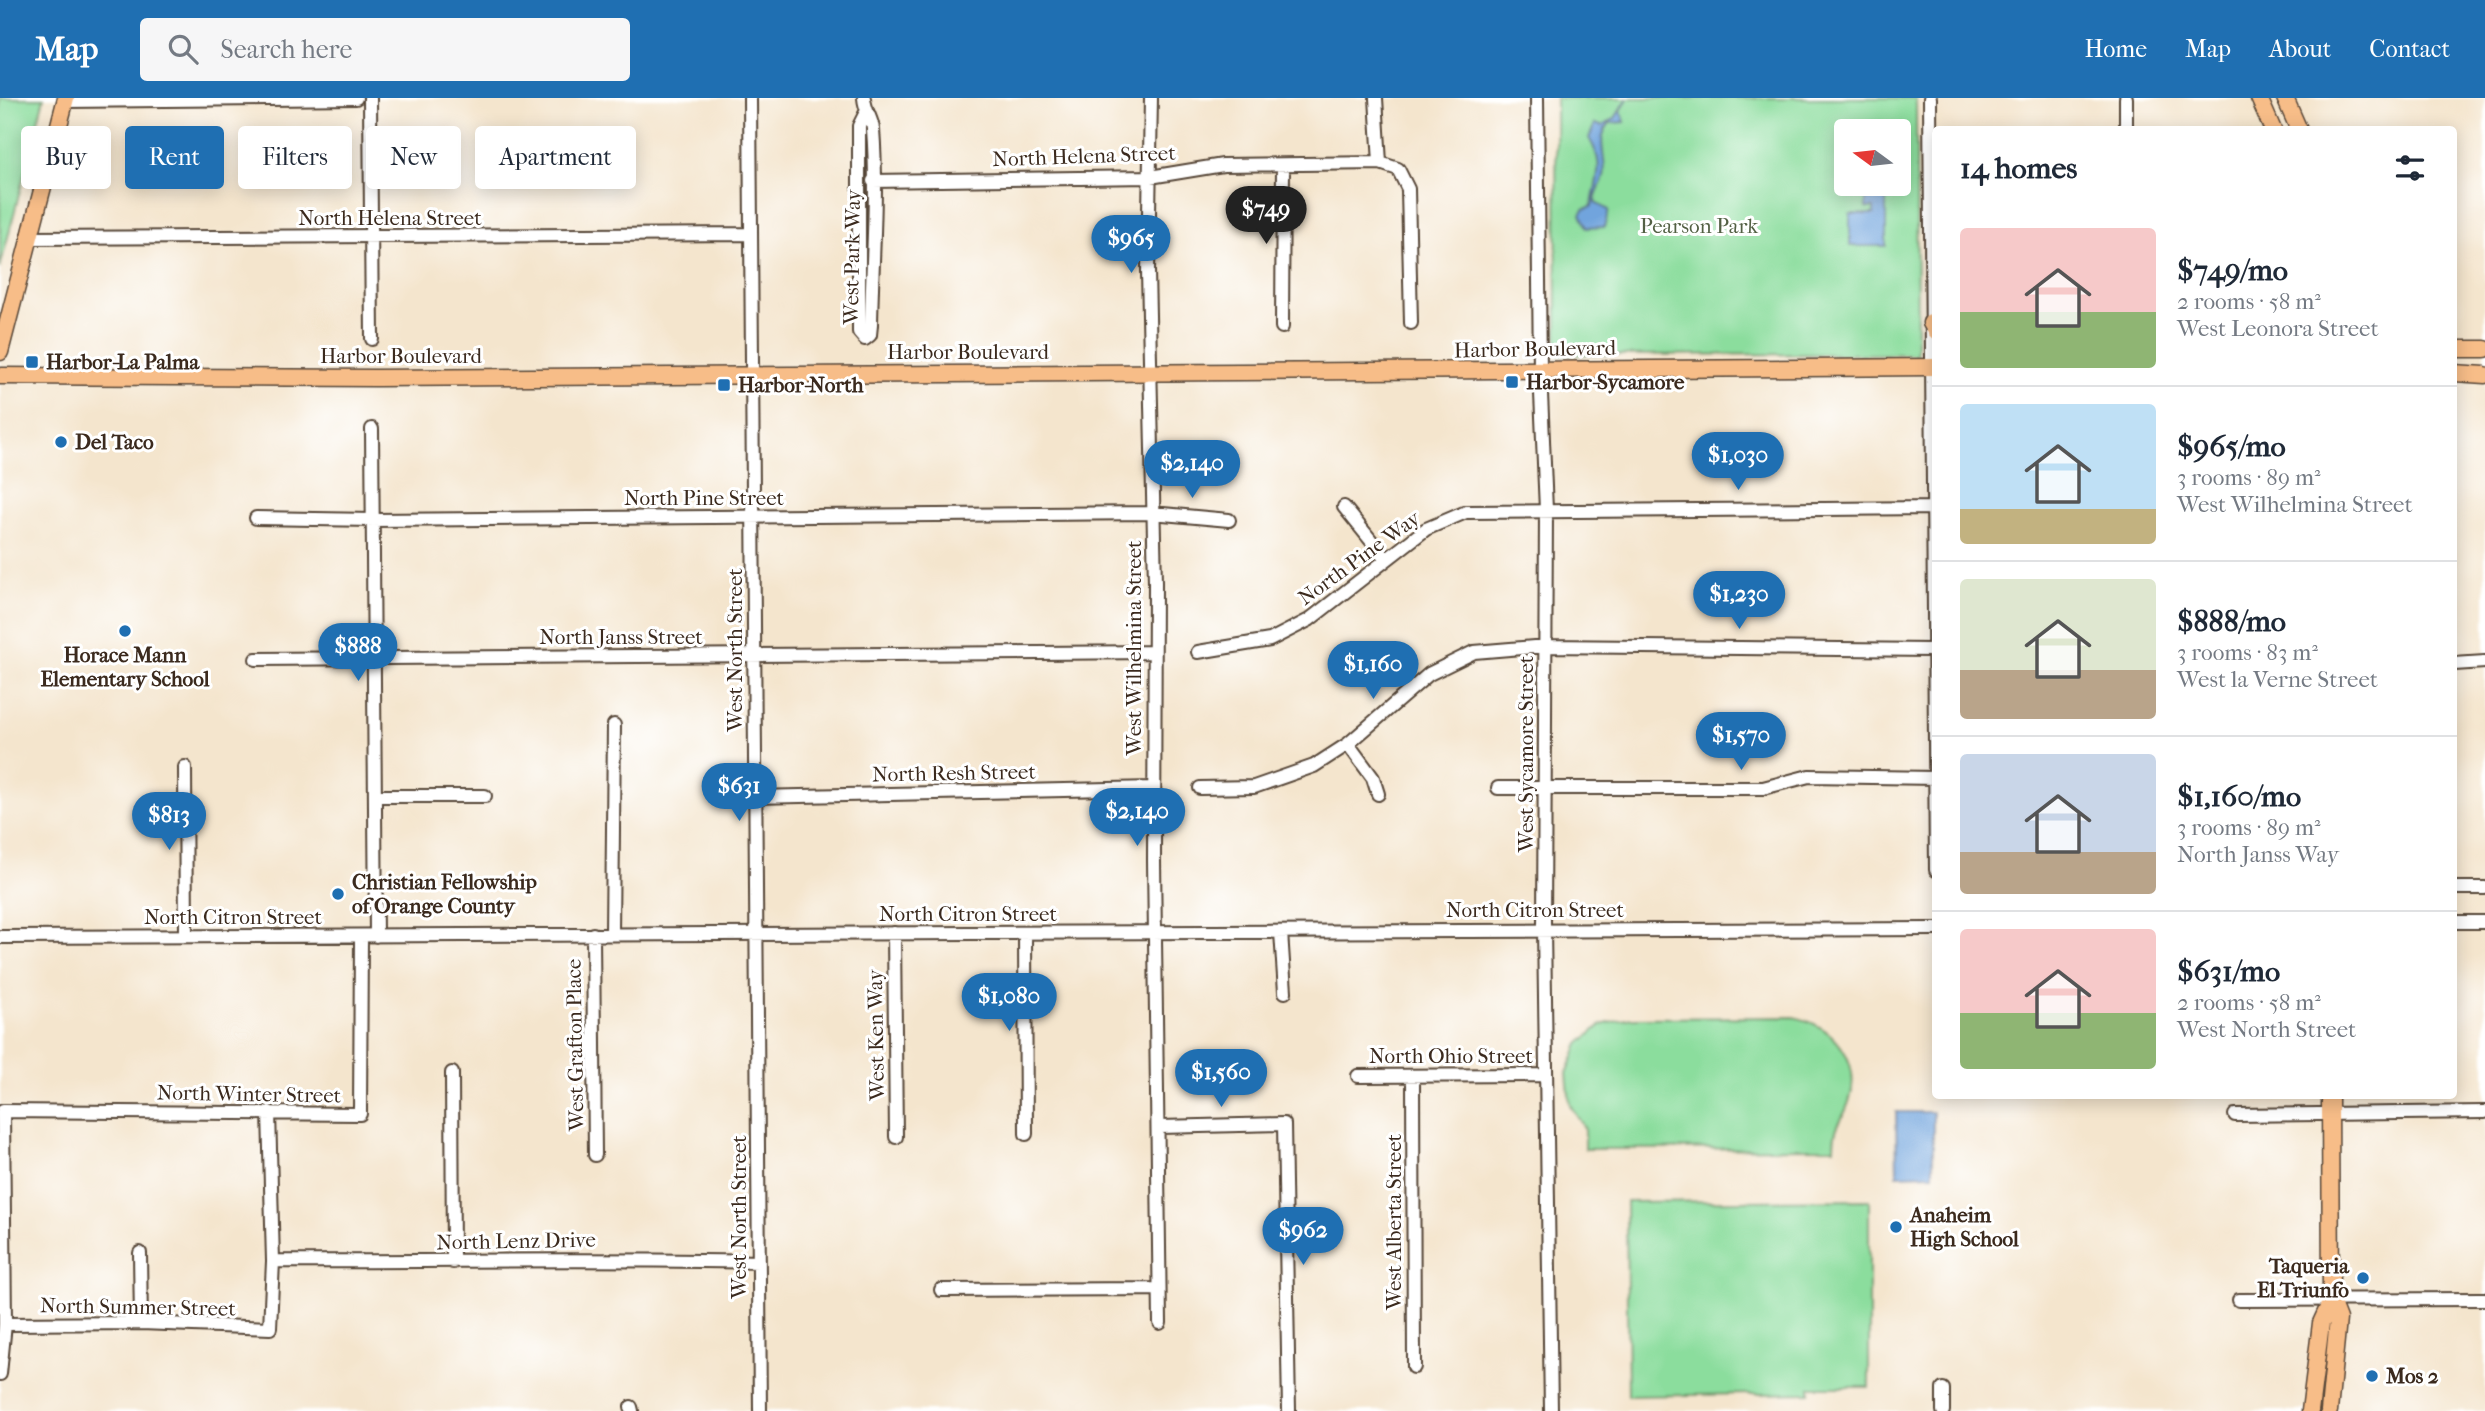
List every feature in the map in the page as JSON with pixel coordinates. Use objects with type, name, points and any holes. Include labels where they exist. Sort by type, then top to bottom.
[{"type":"main road","points":[[2259,98],[2271,126]]},
{"type":"main road","points":[[2284,98],[2297,126]]},
{"type":"main road","points":[[0,352],[65,100]]},
{"type":"main road","points":[[2457,349],[2485,349]]},
{"type":"main road","name":"Harbor Boulevard","points":[[0,376],[376,378],[1932,367]]},
{"type":"main road","points":[[2457,373],[2485,374]]},
{"type":"main road","points":[[2310,1411],[2321,1323],[2330,1301],[2330,1099]]},
{"type":"main road","points":[[2329,1411],[2338,1319],[2330,1301]]},
{"type":"street","points":[[65,100],[356,98]]},
{"type":"street","points":[[370,98],[372,339]]},
{"type":"street","name":"West North Street","points":[[750,98],[760,1411]]},
{"type":"street","name":"West Park Way","points":[[864,98],[866,114],[873,124],[872,325],[870,335],[865,339],[859,332],[859,126],[866,114]]},
{"type":"street","name":"West Wilhelmina Street","points":[[1151,98],[1148,271],[1160,1127],[1160,1323]]},
{"type":"street","points":[[1376,98],[1380,163],[1398,169],[1408,189],[1411,323]]},
{"type":"street","name":"West Sycamore Street","points":[[1537,98],[1540,370],[1546,510],[1544,928],[1551,1411]]},
{"type":"street","points":[[1930,98],[1932,153]]},
{"type":"street","points":[[2126,98],[2126,126]]},
{"type":"street","name":"North Helena Street","points":[[873,181],[1150,177],[1223,165],[1380,163]]},
{"type":"street","points":[[1282,327],[1283,165]]},
{"type":"street","name":"North Helena Street","points":[[29,237],[751,234]]},
{"type":"street","points":[[1200,788],[1227,790],[1278,780],[1314,766],[1348,744],[1429,674],[1474,652],[1546,646],[1932,649],[1932,414]]},
{"type":"street","points":[[372,429],[376,936]]},
{"type":"street","points":[[1344,507],[1386,559]]},
{"type":"street","points":[[1546,510],[1930,508]]},
{"type":"street","name":"North Pine Way","points":[[1198,652],[1270,640],[1308,620],[1426,529],[1466,512],[1546,510]]},
{"type":"street","name":"North Pine Street","points":[[256,519],[1152,513],[1229,520]]},
{"type":"street","name":"North Janss Street","points":[[256,659],[1154,652]]},
{"type":"street","points":[[2457,664],[2485,662]]},
{"type":"street","points":[[612,934],[614,725]]},
{"type":"street","points":[[1348,744],[1373,778],[1378,794]]},
{"type":"street","points":[[185,767],[186,936]]},
{"type":"street","points":[[1499,788],[1763,788],[1809,776],[1932,778]]},
{"type":"street","name":"North Resh Street","points":[[755,797],[1154,788]]},
{"type":"street","points":[[375,796],[485,796]]},
{"type":"street","points":[[2457,888],[2485,888]]},
{"type":"street","points":[[2457,922],[2485,922]]},
{"type":"street","name":"North Citron Street","points":[[0,937],[1281,932],[1544,928],[1932,929]]},
{"type":"street","points":[[1281,932],[1285,992]]},
{"type":"street","name":"West Ken Way","points":[[894,933],[896,1137]]},
{"type":"street","points":[[1026,933],[1027,1134]]},
{"type":"street","name":"West Grafton Place","points":[[593,934],[595,1155]]},
{"type":"street","name":"North Winter Street","points":[[5,1324],[3,1111],[360,1114],[361,936]]},
{"type":"street","points":[[452,1073],[453,1262]]},
{"type":"street","name":"North Ohio Street","points":[[1357,1076],[1545,1075]]},
{"type":"street","name":"West Alberta Street","points":[[1413,1077],[1414,1367]]},
{"type":"street","points":[[270,1112],[273,1261]]},
{"type":"street","points":[[2235,1115],[2485,1112]]},
{"type":"street","points":[[1160,1127],[1284,1124],[1289,1411]]},
{"type":"street","points":[[140,1253],[141,1323]]},
{"type":"street","name":"North Lenz Drive","points":[[273,1261],[453,1262],[625,1258],[758,1262]]},
{"type":"street","name":"North Summer Street","points":[[5,1324],[141,1323],[270,1328],[273,1261]]},
{"type":"street","points":[[942,1290],[1159,1289]]},
{"type":"street","points":[[2239,1300],[2485,1299]]},
{"type":"street","points":[[0,1374],[5,1324]]},
{"type":"street","points":[[1943,1389],[1943,1411]]},
{"type":"green space","points":[[0,98],[44,98],[37,126],[21,126],[21,187],[0,268]]},
{"type":"green space","name":"Pearson Park","points":[[1556,98],[1916,98],[1917,354],[1557,355]]},
{"type":"green space","points":[[1793,1017],[1821,1027],[1832,1036],[1848,1059],[1852,1072],[1852,1087],[1849,1102],[1835,1133],[1834,1148],[1585,1149],[1585,1129],[1570,1105],[1567,1073],[1579,1044],[1601,1025],[1631,1018]]},
{"type":"green space","points":[[1869,1200],[1869,1387],[1810,1387],[1810,1393],[1628,1396],[1626,1202]]},
{"type":"water","points":[[1628,98],[1621,111],[1625,122],[1610,123],[1603,136],[1605,170],[1595,203],[1609,210],[1604,227],[1587,228],[1581,214],[1584,209],[1592,206],[1598,171],[1597,156],[1589,138],[1595,124],[1602,126],[1615,118]]},
{"type":"water","points":[[1866,196],[1886,196],[1886,246],[1850,246],[1850,214],[1874,214],[1874,208],[1866,208]]},
{"type":"water","points":[[1896,1112],[1933,1112],[1933,1174],[1897,1175]]},
{"type":"place","name":"Harbor-La Palma","points":[[32,362]]},
{"type":"place","name":"Harbor-Sycamore","points":[[1512,382]]},
{"type":"place","name":"Harbor-North","points":[[724,385]]},
{"type":"place","name":"Del Taco","points":[[61,442]]},
{"type":"place","name":"Horace Mann Elementary School","points":[[125,631]]},
{"type":"place","name":"Christian Fellowship of Orange County","points":[[338,894]]},
{"type":"place","name":"Anaheim High School","points":[[1896,1227]]},
{"type":"place","name":"Taqueria El Triunfo","points":[[2363,1278]]},
{"type":"place","name":"Mos 2","points":[[2372,1376]]}]
